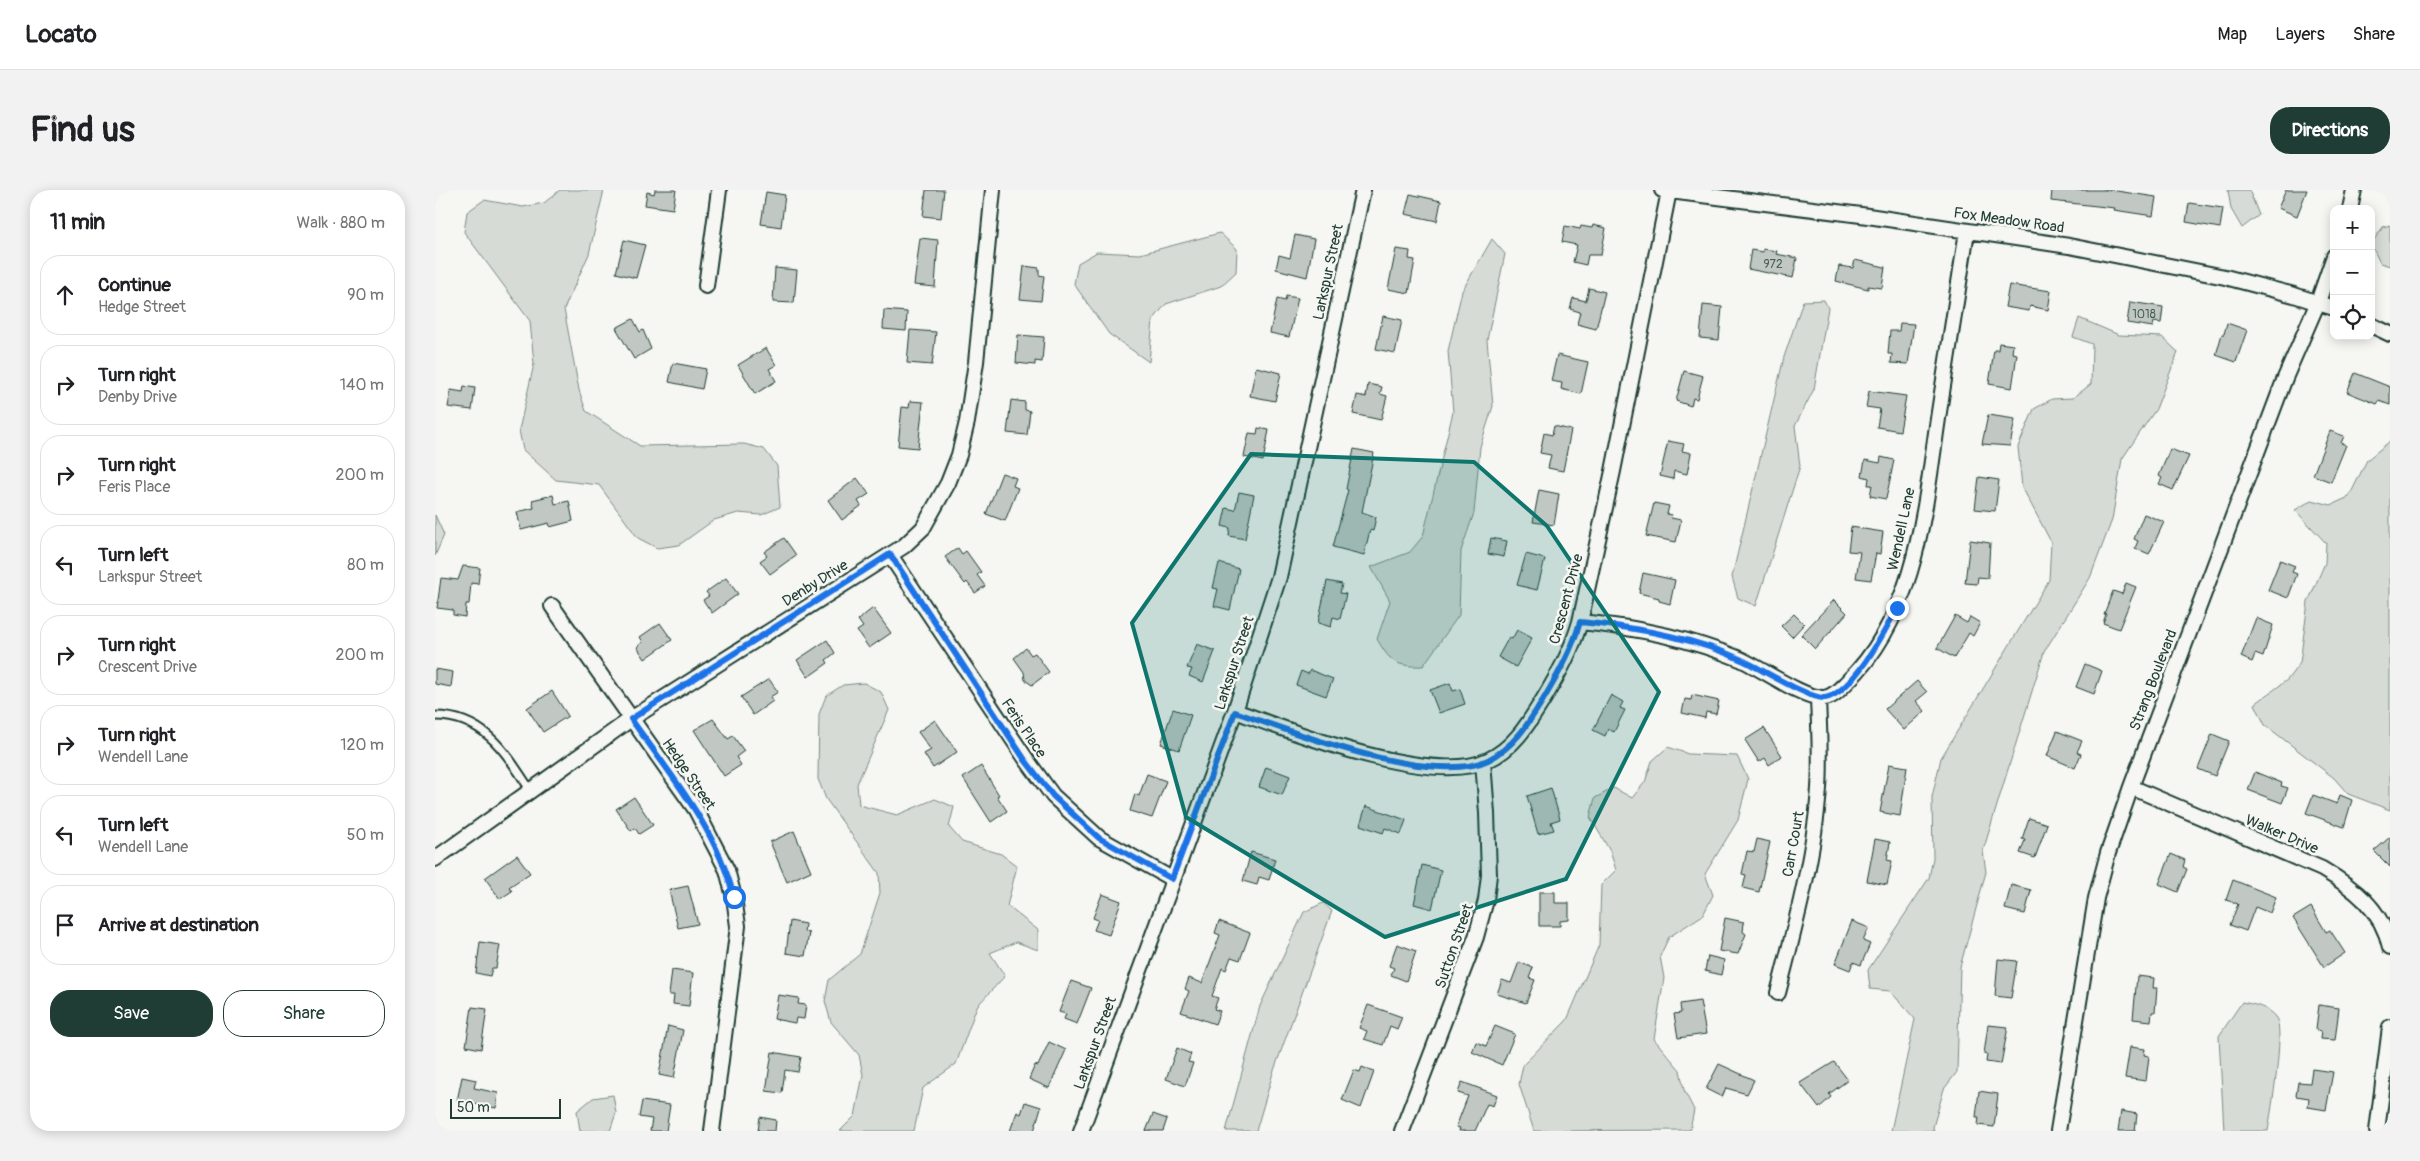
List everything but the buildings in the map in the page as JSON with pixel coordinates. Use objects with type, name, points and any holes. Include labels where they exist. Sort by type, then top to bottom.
[{"type":"street","points":[[706,286],[719,190]]},
{"type":"street","name":"Denby Drive","points":[[435,859],[631,719],[904,546],[923,528],[948,483],[959,455],[967,422],[976,362],[993,190]]},
{"type":"street","name":"Larkspur Street","points":[[1081,1131],[1172,879],[1235,712],[1279,577],[1363,190]]},
{"type":"street","points":[[2351,205],[2354,190]]},
{"type":"street","name":"Crescent Drive","points":[[1235,712],[1321,742],[1418,766],[1450,769],[1483,762],[1520,737],[1558,675],[1574,644],[1580,622],[1613,471],[1665,191]]},
{"type":"street","name":"Fox Meadow Road","points":[[1665,191],[1861,215],[2069,246],[2195,271],[2330,306]]},
{"type":"street","name":"Wendell Lane","points":[[1818,697],[1823,699],[1834,695],[1859,670],[1884,633],[1897,608],[1908,578],[1925,504],[1967,231]]},
{"type":"street","name":"Strang Boulevard","points":[[2058,1131],[2096,898],[2108,853],[2131,786],[2285,378],[2318,302],[2330,268]]},
{"type":"street","points":[[2375,327],[2390,334]]},
{"type":"street","name":"Feris Place","points":[[890,554],[1025,760],[1053,796],[1099,838],[1172,879]]},
{"type":"street","name":"Hedge Street","points":[[552,606],[696,810],[727,870],[734,897],[738,926],[712,1131]]},
{"type":"street","points":[[1580,622],[1611,625],[1676,638],[1712,648],[1741,659],[1818,697]]},
{"type":"street","name":"Carr Court","points":[[1778,993],[1790,946],[1809,852],[1819,790],[1818,697]]},
{"type":"street","name":"Sutton Street","points":[[1402,1131],[1476,937],[1486,900],[1489,875],[1489,848],[1483,762]]},
{"type":"street","name":"Walker Drive","points":[[2131,786],[2322,869],[2350,886],[2377,915],[2387,929],[2390,947]]},
{"type":"street","points":[[2377,1131],[2390,1027]]},
{"type":"lane","points":[[435,716],[450,716],[463,720],[492,738],[506,754],[531,791]]},
{"type":"highlighted area","points":[[1251,454],[1474,462],[1547,526],[1659,692],[1566,879],[1385,937],[1186,817],[1132,623]]},
{"type":"shaded area","points":[[560,190],[604,190],[589,254],[564,309],[579,390],[586,411],[640,446],[744,444],[764,449],[777,466],[780,507],[761,515],[738,513],[714,520],[679,545],[657,548],[638,538],[599,485],[556,480],[523,450],[519,430],[534,364],[530,321],[464,232],[467,212],[484,200],[523,207],[544,203]]},
{"type":"shaded area","points":[[2228,190],[2249,190],[2259,215],[2242,228],[2231,209]]},
{"type":"shaded area","points":[[2390,225],[2390,266],[2380,263],[2375,252],[2375,238],[2383,227]]},
{"type":"shaded area","points":[[1220,233],[1237,249],[1236,272],[1221,286],[1166,304],[1153,320],[1149,362],[1109,334],[1074,284],[1078,263],[1097,252],[1140,254]]},
{"type":"shaded area","points":[[1492,239],[1505,254],[1487,340],[1493,406],[1480,447],[1474,513],[1461,551],[1459,615],[1423,666],[1400,664],[1390,658],[1377,639],[1390,601],[1371,567],[1410,552],[1423,536],[1453,412],[1448,351],[1462,291]]},
{"type":"shaded area","points":[[1824,300],[1828,308],[1814,389],[1795,426],[1800,466],[1756,606],[1738,598],[1732,577],[1784,357],[1803,301]]},
{"type":"shaded area","points":[[2079,318],[2119,335],[2162,337],[2178,352],[2156,409],[2122,459],[2112,520],[2090,578],[2044,652],[1983,851],[1986,872],[1960,967],[1957,1072],[1944,1089],[1933,1127],[1934,1131],[1891,1131],[1915,1019],[1890,991],[1870,989],[1868,970],[1929,878],[1933,858],[1932,797],[1941,758],[2049,580],[2051,542],[2022,487],[2018,447],[2034,409],[2052,399],[2073,398],[2091,384],[2092,344],[2073,337]]},
{"type":"shaded area","points":[[2390,441],[2390,810],[2348,794],[2334,778],[2265,725],[2255,704],[2287,680],[2300,663],[2308,602],[2325,563],[2326,543],[2295,510],[2312,500],[2331,505],[2349,497],[2367,460]]},
{"type":"shaded area","points":[[435,515],[444,535],[435,556]]},
{"type":"shaded area","points":[[864,683],[881,692],[889,710],[857,784],[859,805],[897,815],[935,799],[954,807],[949,827],[962,842],[1001,854],[1017,866],[1007,906],[1038,930],[1038,950],[1016,942],[990,953],[1005,976],[977,1006],[956,1064],[923,1088],[914,1131],[840,1131],[855,1116],[863,1075],[859,1055],[831,1022],[825,1001],[829,980],[860,954],[880,893],[879,873],[826,799],[818,779],[819,714],[826,696],[843,685]]},
{"type":"shaded area","points":[[1668,747],[1688,754],[1737,756],[1748,779],[1738,820],[1705,874],[1713,895],[1703,915],[1669,937],[1660,956],[1664,978],[1654,1039],[1680,1070],[1684,1090],[1694,1110],[1690,1130],[1534,1131],[1519,1084],[1523,1065],[1567,1020],[1599,945],[1601,885],[1616,870],[1610,851],[1590,817],[1595,798],[1614,788],[1632,798],[1645,782],[1652,761]]},
{"type":"shaded area","points":[[1323,903],[1332,911],[1273,1073],[1256,1131],[1226,1131],[1260,1006],[1304,912]]},
{"type":"shaded area","points":[[2242,1002],[2269,1011],[2276,1018],[2278,1026],[2277,1072],[2268,1131],[2224,1131],[2219,1036]]},
{"type":"shaded area","points":[[613,1095],[616,1113],[610,1131],[580,1131],[577,1111],[593,1098]]},
{"type":"route","points":[[734,897],[727,870],[696,810],[631,719],[890,554],[1025,760],[1053,796],[1099,838],[1172,879],[1235,712],[1321,742],[1418,766],[1450,769],[1471,766],[1489,760],[1520,737],[1558,675],[1574,644],[1580,622],[1611,625],[1676,638],[1712,648],[1741,659],[1809,695],[1823,699],[1834,695],[1859,670],[1880,642],[1897,608]]}]
